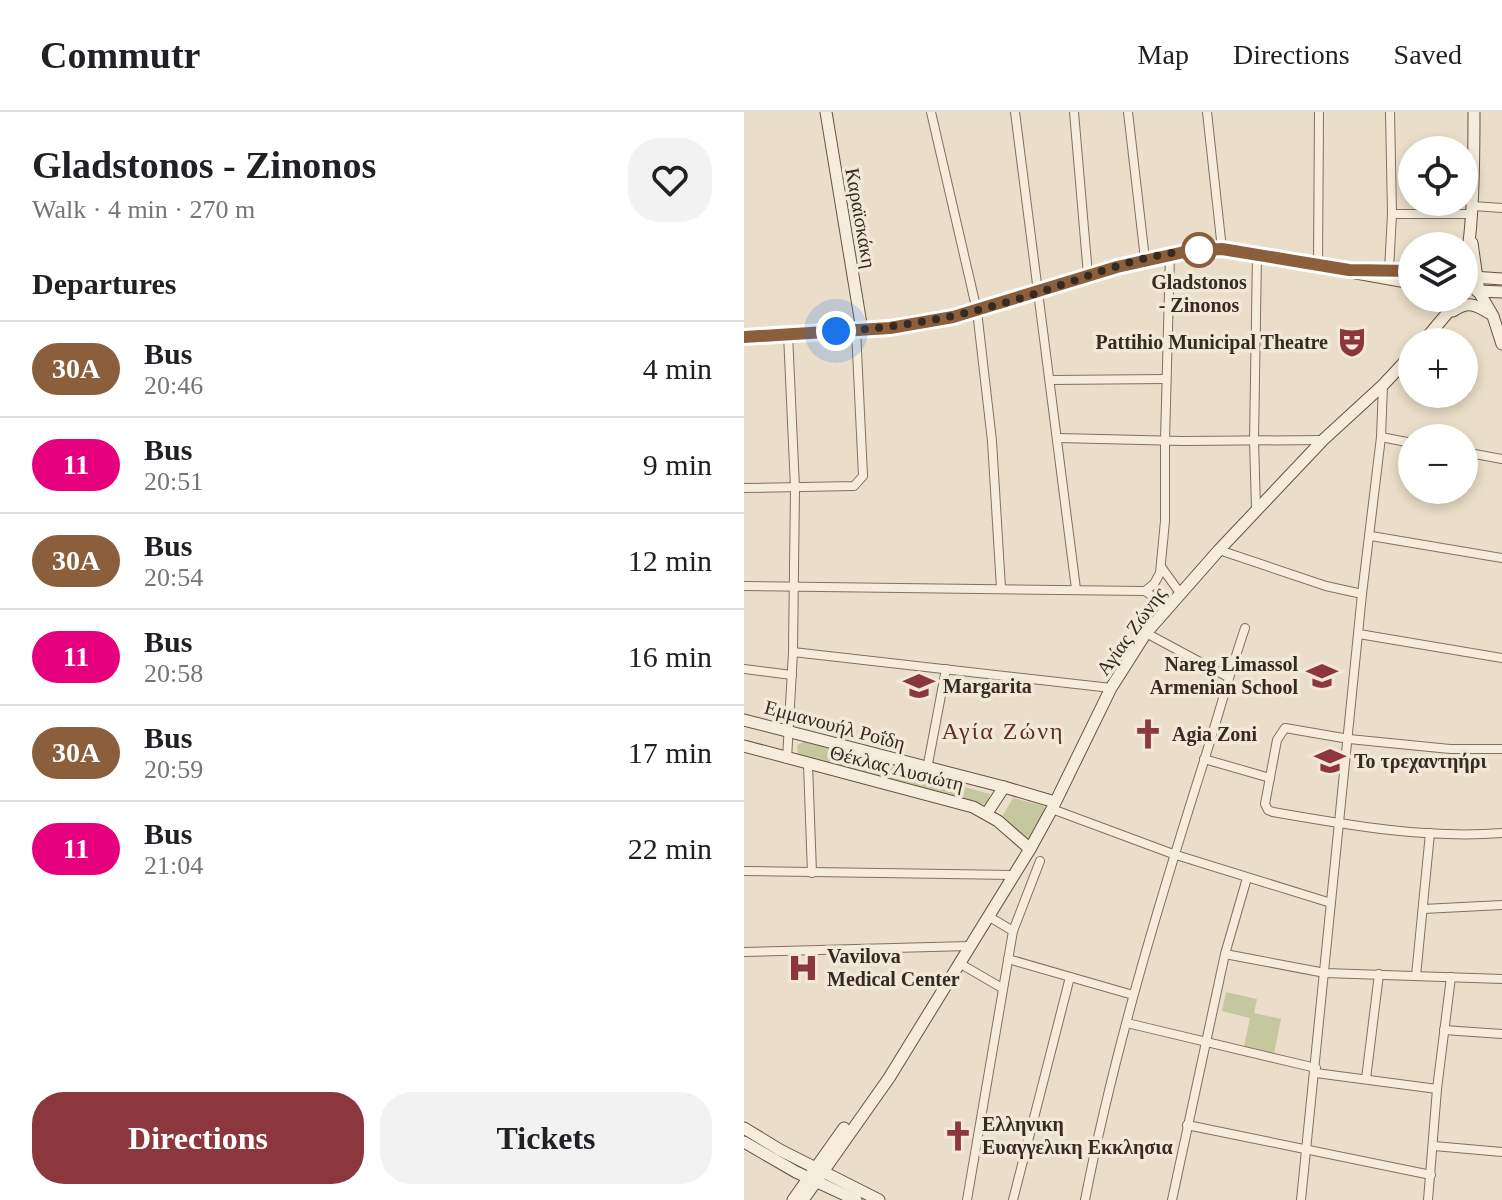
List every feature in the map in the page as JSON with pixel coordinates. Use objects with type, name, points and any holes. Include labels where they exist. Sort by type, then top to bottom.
[{"type":"main road","points":[[1474,112],[1474,136]]},
{"type":"main road","name":"Καραϊσκάκη","points":[[828,113],[859,330]]},
{"type":"main road","points":[[744,337],[926,323],[1037,294],[1145,259],[1189,251],[1222,249],[1318,267],[1398,270]]},
{"type":"main road","points":[[1349,270],[1398,280]]},
{"type":"main road","points":[[1478,277],[1502,279]]},
{"type":"main road","points":[[1479,292],[1501,293],[1493,306],[1493,316]]},
{"type":"main road","points":[[1479,292],[1493,316],[1502,344]]},
{"type":"main road","points":[[1436,328],[1449,313],[1464,304],[1472,303],[1493,316]]},
{"type":"main road","name":"Αγίας Ζώνης","points":[[793,1200],[889,1078],[1030,849],[1111,688],[1146,633],[1256,509],[1398,369]]},
{"type":"main road","name":"Εμμανουήλ Ροΐδη","points":[[744,720],[1004,787],[1054,806]]},
{"type":"main road","name":"Θέκλας Λυσιώτη","points":[[744,746],[944,798],[987,813],[1030,849]]},
{"type":"main road","points":[[987,813],[1004,787]]},
{"type":"main road","points":[[744,1128],[856,1200]]},
{"type":"main road","points":[[744,1142],[879,1200]]},
{"type":"main road","name":"Αγίας Ζώνης","points":[[803,1200],[815,1175]]},
{"type":"street","points":[[931,112],[977,311],[992,441],[1001,588]]},
{"type":"street","points":[[1015,112],[1076,589]]},
{"type":"street","points":[[1074,112],[1088,275]]},
{"type":"street","points":[[1128,112],[1145,259]]},
{"type":"street","points":[[1207,112],[1222,249]]},
{"type":"street","points":[[1318,267],[1319,112]]},
{"type":"street","points":[[1389,270],[1392,214],[1390,112]]},
{"type":"street","points":[[1478,210],[1502,208]]},
{"type":"street","points":[[1392,214],[1398,214]]},
{"type":"street","points":[[1145,591],[1159,578],[1162,567],[1170,255]]},
{"type":"street","points":[[1256,509],[1257,255]]},
{"type":"street","points":[[744,488],[854,486],[860,482],[863,476],[859,330]]},
{"type":"street","points":[[787,759],[793,652],[795,488],[788,334]]},
{"type":"street","points":[[1050,380],[1166,379]]},
{"type":"street","points":[[1301,1200],[1362,594],[1381,437],[1383,385]]},
{"type":"street","points":[[1381,437],[1398,440]]},
{"type":"street","points":[[1059,438],[1323,440]]},
{"type":"street","points":[[1478,455],[1502,459]]},
{"type":"street","points":[[1371,536],[1502,558]]},
{"type":"street","points":[[1219,550],[1326,586],[1362,594]]},
{"type":"street","points":[[1162,567],[1180,593]]},
{"type":"street","points":[[744,586],[1145,591],[1166,611]]},
{"type":"street","points":[[1085,1200],[1096,1142],[1133,995],[1173,854],[1245,628]]},
{"type":"street","points":[[1146,633],[1228,677]]},
{"type":"street","points":[[1359,634],[1502,658]]},
{"type":"street","points":[[793,652],[1111,688]]},
{"type":"street","points":[[744,669],[792,675]]},
{"type":"street","points":[[927,769],[946,669]]},
{"type":"street","points":[[1502,749],[1450,749],[1349,739],[1287,728],[1282,730],[1277,740],[1265,804],[1268,810],[1276,813],[1340,824],[1430,833],[1502,833]]},
{"type":"street","points":[[1204,759],[1270,778]]},
{"type":"street","points":[[808,764],[812,873]]},
{"type":"street","points":[[1054,806],[1173,854],[1331,903]]},
{"type":"street","points":[[1416,976],[1430,833]]},
{"type":"street","points":[[967,1200],[1013,931],[1040,861]]},
{"type":"street","points":[[744,871],[1014,875]]},
{"type":"street","points":[[1172,1200],[1204,1043],[1247,878]]},
{"type":"street","points":[[1423,909],[1502,905]]},
{"type":"street","points":[[988,916],[1013,931]]},
{"type":"street","points":[[744,952],[969,946]]},
{"type":"street","points":[[1225,954],[1325,973],[1502,979]]},
{"type":"street","points":[[1008,959],[1133,995]]},
{"type":"street","points":[[959,963],[1002,988]]},
{"type":"street","points":[[1366,1079],[1379,974]]},
{"type":"street","points":[[1013,1200],[1070,977]]},
{"type":"street","points":[[1428,1200],[1437,1089],[1451,977]]},
{"type":"street","points":[[1127,1023],[1316,1071],[1437,1089]]},
{"type":"street","points":[[1444,1030],[1502,1034]]},
{"type":"street","points":[[1187,1125],[1431,1175]]},
{"type":"street","points":[[1434,1146],[1502,1152]]},
{"type":"green space","points":[[804,742],[943,777],[943,781],[990,794],[987,805],[798,755],[797,745]]},
{"type":"green space","points":[[1013,798],[1044,806],[1030,839],[1002,817]]},
{"type":"green space","points":[[1226,992],[1257,999],[1254,1013],[1281,1019],[1274,1054],[1244,1047],[1250,1018],[1222,1011]]},
{"type":"bus line","name":"30A","points":[[744,337],[926,323],[1037,294],[1145,259],[1189,251],[1222,249],[1318,267],[1398,270]]},
{"type":"place","name":"Gladstonos - Zinonos","points":[[1199,250]]},
{"type":"place","name":"Pattihio Municipal Theatre","points":[[1352,342]]},
{"type":"place","name":"Nareg Limassol Armenian School","points":[[1322,676]]},
{"type":"place","name":"Margarita","points":[[919,686]]},
{"type":"place","name":"Agia Zoni","points":[[1148,734]]},
{"type":"place","name":"Το τρεχαντηήρι","points":[[1330,761]]},
{"type":"place","name":"Vavilova Medical Center","points":[[803,968]]},
{"type":"place","name":"Ελληνικη Ευαγγελικη Εκκλησια","points":[[958,1136]]},
{"type":"district","name":"Αγία Ζώνη","points":[[1003,731]]},
{"type":"route","points":[[836,331],[890,328],[953,317],[1145,259],[1199,250]]}]
